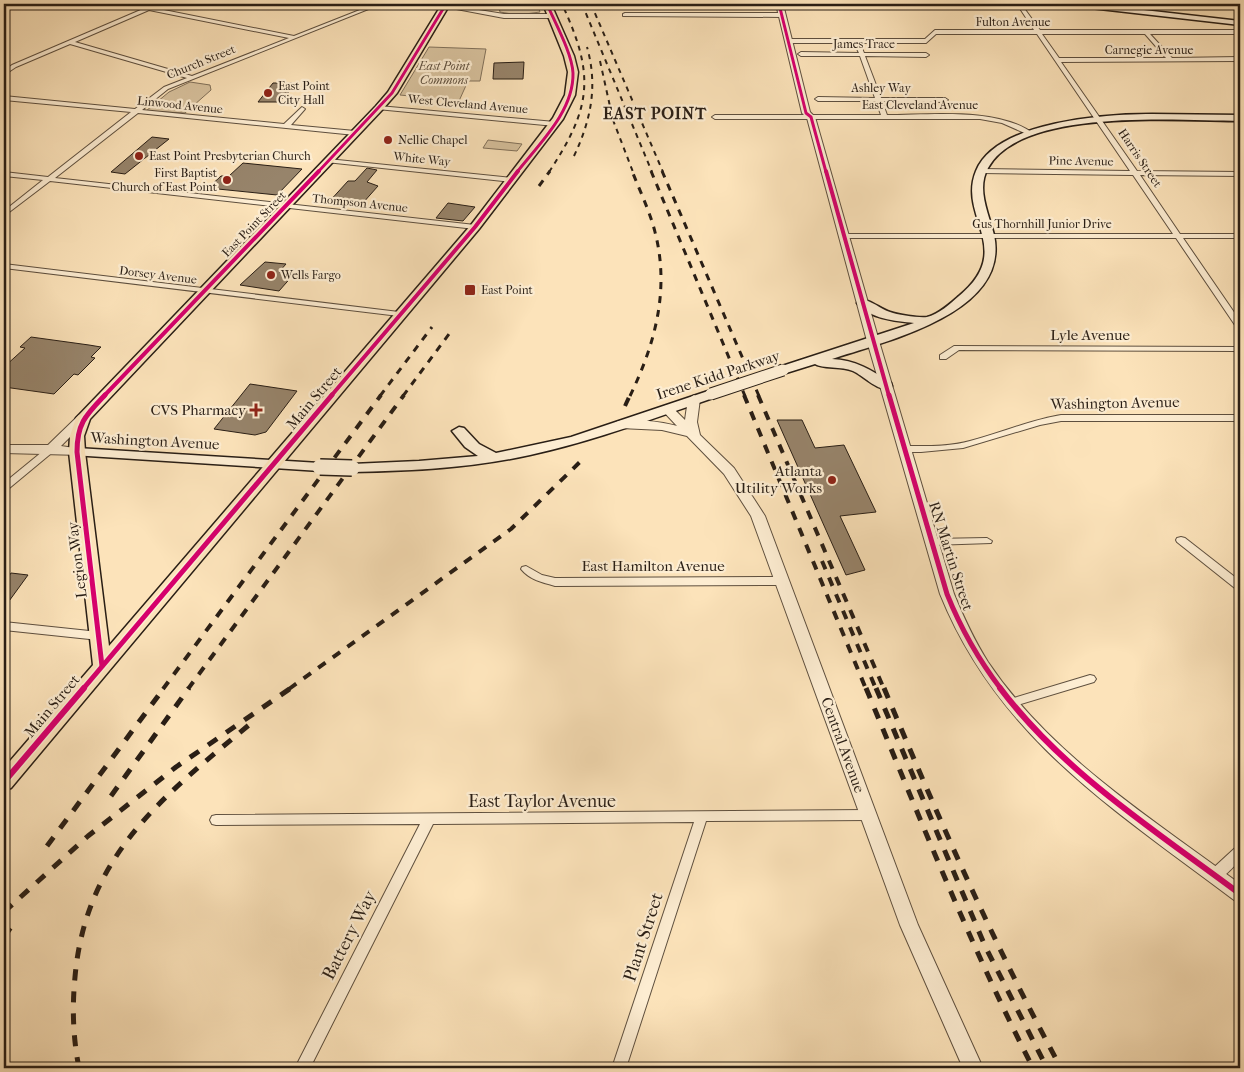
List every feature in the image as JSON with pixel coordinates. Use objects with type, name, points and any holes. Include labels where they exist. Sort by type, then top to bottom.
[{"type":"main road","name":"Main Street","points":[[4,782],[399,314],[475,227],[513,180],[554,124],[570,95],[572,72],[569,56],[548,4]]},
{"type":"main road","points":[[1073,4],[1240,23]]},
{"type":"main road","points":[[1115,4],[1240,19]]},
{"type":"main road","name":"East Point Street","points":[[77,452],[77,436],[83,418],[379,108],[392,92],[445,5]]},
{"type":"main road","points":[[982,171],[990,157],[1012,142],[1031,134],[1099,118],[1240,118]]},
{"type":"main road","name":"Irene Kidd Parkway","points":[[274,464],[352,468],[434,465],[495,458],[570,441],[873,341],[929,320],[960,301],[980,280],[988,266],[990,235],[978,184],[982,171]]},
{"type":"main road","points":[[862,303],[878,314],[929,320]]},
{"type":"main road","points":[[788,368],[828,362],[845,363],[866,371],[886,386]]},
{"type":"main road","points":[[459,431],[468,444],[477,451],[495,458]]},
{"type":"main road","name":"Washington Avenue","points":[[77,452],[274,464]]},
{"type":"main road","name":"Legion Way","points":[[77,452],[102,666]]},
{"type":"street","points":[[128,4],[294,37]]},
{"type":"street","points":[[4,72],[158,4]]},
{"type":"street","name":"Church Street","points":[[4,214],[166,88],[379,4]]},
{"type":"street","points":[[433,4],[504,16],[552,16]]},
{"type":"street","name":"RN Martin Street","points":[[779,4],[806,114],[811,117],[904,449],[947,594],[960,626],[983,666],[1011,703],[1048,744],[1088,780],[1240,894]]},
{"type":"street","name":"Harris Street","points":[[1019,4],[1179,236],[1236,313],[1240,326]]},
{"type":"street","points":[[625,15],[782,15]]},
{"type":"street","name":"Fulton Avenue","points":[[789,41],[926,41],[935,32],[1240,32]]},
{"type":"street","points":[[1146,32],[1170,60]]},
{"type":"street","points":[[857,41],[885,117]]},
{"type":"street","points":[[69,42],[191,77]]},
{"type":"street","name":"James Trace","points":[[801,54],[926,55]]},
{"type":"street","name":"Carnegie Avenue","points":[[1058,60],[1240,59]]},
{"type":"street","name":"Linwood Avenue","points":[[4,98],[355,133]]},
{"type":"street","name":"Ashley Way","points":[[818,99],[945,100]]},
{"type":"street","name":"West Cleveland Avenue","points":[[379,108],[554,124]]},
{"type":"street","points":[[286,126],[302,109]]},
{"type":"street","name":"East Cleveland Avenue","points":[[715,117],[980,117],[1004,122],[1031,134]]},
{"type":"street","name":"White Way","points":[[328,161],[513,180]]},
{"type":"street","name":"Pine Avenue","points":[[982,171],[1240,174]]},
{"type":"street","name":"Thompson Avenue","points":[[4,174],[475,227]]},
{"type":"street","name":"Gus Thornhill Junior Drive","points":[[844,236],[1240,236]]},
{"type":"street","name":"Dorsey Avenue","points":[[4,266],[399,314]]},
{"type":"street","name":"Lyle Avenue","points":[[943,357],[957,348],[1240,348]]},
{"type":"street","points":[[620,424],[662,426],[694,434],[691,422],[694,400]]},
{"type":"street","name":"Central Avenue","points":[[667,409],[694,434],[742,489],[758,516],[909,925],[944,1007],[973,1068]]},
{"type":"street","name":"Washington Avenue","points":[[904,449],[946,448],[968,444],[1040,420],[1074,416],[1240,418]]},
{"type":"street","name":"East Point Street","points":[[4,488],[51,449],[83,418]]},
{"type":"street","name":"Washington Avenue","points":[[4,449],[51,449],[77,452]]},
{"type":"street","points":[[1181,540],[1240,586]]},
{"type":"street","points":[[932,542],[987,541]]},
{"type":"street","name":"East Hamilton Avenue","points":[[526,569],[539,578],[555,582],[783,580]]},
{"type":"street","points":[[4,626],[99,636]]},
{"type":"street","points":[[1011,703],[1090,679]]},
{"type":"street","name":"East Taylor Avenue","points":[[216,820],[701,818],[869,815]]},
{"type":"street","name":"Plant Street","points":[[619,1068],[701,818]]},
{"type":"street","name":"Battery Way","points":[[302,1068],[429,819]]},
{"type":"street","points":[[1215,876],[1240,852]]},
{"type":"green space","points":[[498,4],[537,4],[540,12],[518,15],[500,12]]},
{"type":"green space","name":"East Point Commons","points":[[429,47],[486,49],[480,81],[468,81],[459,101],[400,95]]},
{"type":"green space","points":[[190,82],[210,85],[211,90],[185,113],[146,111],[169,92]]},
{"type":"green space","points":[[488,140],[522,144],[517,151],[483,148]]},
{"type":"building","points":[[524,62],[523,79],[493,79],[494,63]]},
{"type":"building","points":[[273,83],[297,83],[279,102],[258,102]]},
{"type":"building","name":"East Point Presbyterian Church","points":[[152,137],[169,139],[125,174],[111,172]]},
{"type":"building","name":"First Baptist Church of East Point","points":[[243,163],[302,169],[277,195],[208,188],[221,176],[229,176]]},
{"type":"building","points":[[367,168],[377,170],[367,182],[378,186],[362,204],[328,203],[348,181],[355,181]]},
{"type":"building","points":[[448,203],[475,207],[463,221],[436,218]]},
{"type":"building","name":"Wells Fargo","points":[[265,262],[286,264],[279,272],[294,274],[279,291],[240,285]]},
{"type":"building","points":[[31,337],[101,347],[91,357],[95,358],[78,375],[74,374],[54,394],[4,387],[4,367],[25,348],[20,347]]},
{"type":"building","name":"CVS Pharmacy","points":[[250,384],[297,391],[266,432],[255,435],[214,429]]},
{"type":"building","name":"Atlanta Utility Works","points":[[777,420],[802,420],[815,448],[844,445],[876,512],[840,516],[865,570],[846,575]]},
{"type":"building","points":[[11,573],[28,575],[4,608],[4,583]]},
{"type":"railway","points":[[549,172],[574,128],[581,109],[584,90],[584,71],[580,51],[562,4]]},
{"type":"railway","points":[[582,4],[652,172]]},
{"type":"railway","points":[[591,4],[663,172]]},
{"type":"railway","points":[[574,156],[585,129],[591,103],[592,75],[587,47]]},
{"type":"railway","points":[[600,61],[613,120],[633,172]]},
{"type":"railway","points":[[539,186],[550,171]]},
{"type":"railway","points":[[630,396],[647,357],[653,337],[658,316],[661,275],[653,224],[632,171]]},
{"type":"railway","points":[[651,171],[745,396]]},
{"type":"railway","points":[[662,171],[759,396]]},
{"type":"railway","points":[[380,396],[432,327]]},
{"type":"railway","points":[[403,396],[452,330]]},
{"type":"railway","points":[[163,689],[381,395]]},
{"type":"railway","points":[[188,689],[404,395]]},
{"type":"railway","points":[[625,406],[630,395]]},
{"type":"railway","points":[[744,395],[866,689]]},
{"type":"railway","points":[[758,395],[884,689]]},
{"type":"railway","points":[[289,689],[511,529],[582,460]]},
{"type":"railway","points":[[822,561],[876,689]]},
{"type":"railway","points":[[47,846],[164,688]]},
{"type":"railway","points":[[111,796],[189,688]]},
{"type":"railway","points":[[4,912],[88,836],[176,767],[291,688]]},
{"type":"railway","points":[[866,688],[966,927],[1033,1068]]},
{"type":"railway","points":[[876,688],[985,946],[1047,1068]]},
{"type":"railway","points":[[884,688],[990,928],[1061,1068]]},
{"type":"railway","points":[[79,1068],[74,1023],[75,977],[82,933],[95,895],[113,861],[136,830],[162,801],[255,720]]},
{"type":"railway","points":[[4,937],[16,920]]},
{"type":"cycle path","points":[[102,666],[77,452],[77,436],[83,418],[379,108],[392,93],[446,4]]},
{"type":"cycle path","points":[[4,782],[475,227],[558,119],[570,95],[573,72],[569,56],[547,4]]},
{"type":"cycle path","points":[[779,4],[806,113],[811,117],[873,341],[947,594],[960,626],[983,666],[1011,703],[1048,744],[1088,780],[1240,894]]},
{"type":"place","name":"East Point City Hall","points":[[268,93]]},
{"type":"place","name":"Nellie Chapel","points":[[388,140]]},
{"type":"place","name":"East Point Presbyterian Church","points":[[139,156]]},
{"type":"place","name":"First Baptist Church of East Point","points":[[227,180]]},
{"type":"place","name":"Wells Fargo","points":[[271,275]]},
{"type":"place","name":"East Point","points":[[470,290]]},
{"type":"place","name":"CVS Pharmacy","points":[[256,410]]},
{"type":"place","name":"Atlanta Utility Works","points":[[832,480]]},
{"type":"district","name":"EAST POINT","points":[[655,113]]}]
